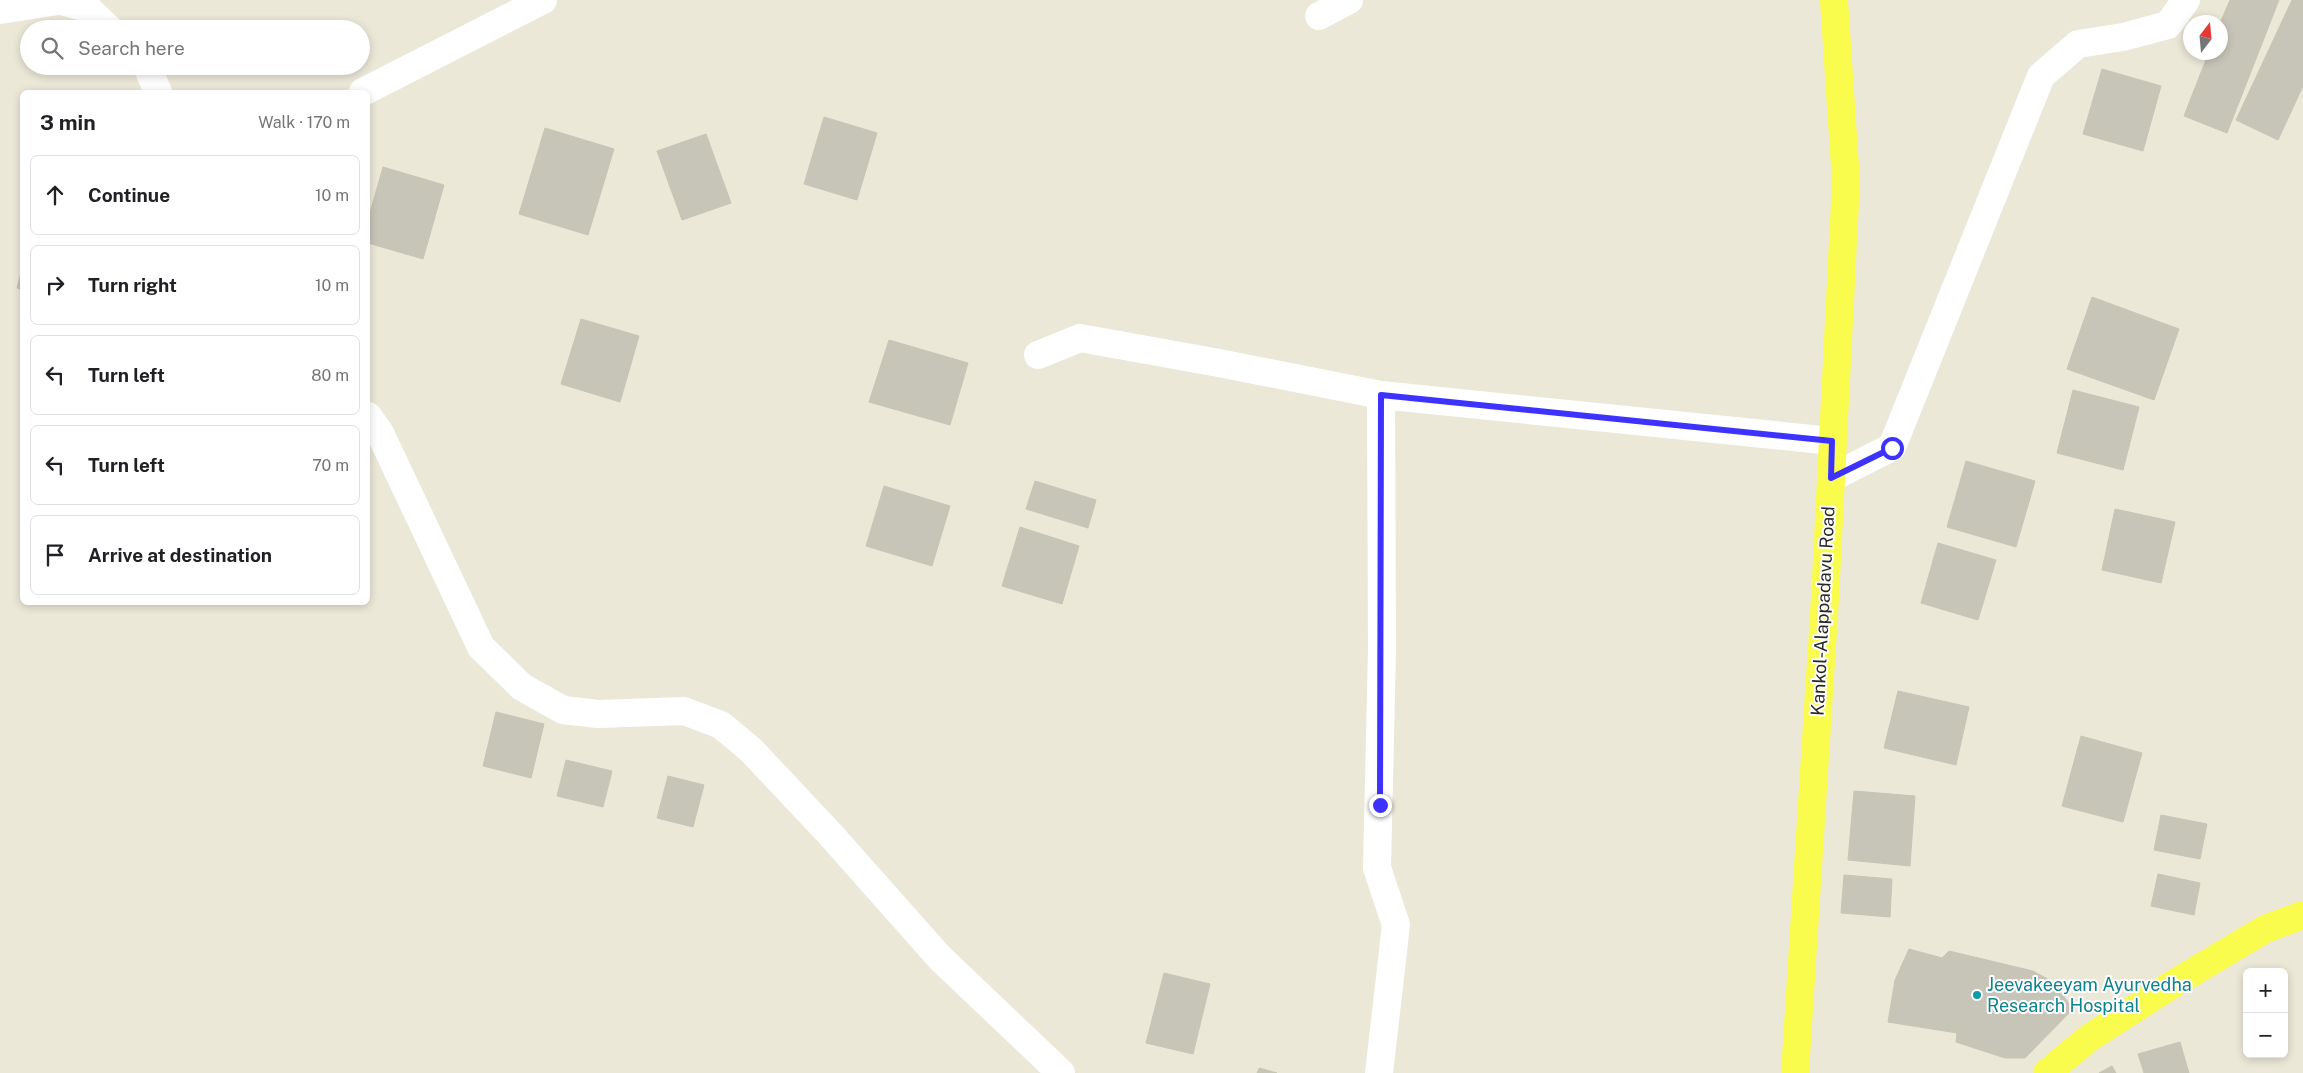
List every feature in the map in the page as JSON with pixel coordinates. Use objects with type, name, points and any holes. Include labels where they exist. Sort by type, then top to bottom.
[{"type":"main road","name":"Kankol-Alappadavu Road","points":[[1795,1073],[1831,478],[1846,182],[1834,0]]},
{"type":"main road","points":[[2047,1073],[2089,1038],[2173,984],[2264,929],[2303,916]]},
{"type":"street","points":[[0,10],[58,0],[88,8],[100,20]]},
{"type":"street","points":[[367,90],[544,0]]},
{"type":"street","points":[[1319,16],[1349,0]]},
{"type":"street","points":[[1831,478],[1892,448],[2040,76],[2078,44],[2123,37],[2168,25],[2186,0]]},
{"type":"street","points":[[151,75],[157,90]]},
{"type":"street","points":[[1038,355],[1080,338],[1381,395],[1832,441]]},
{"type":"street","points":[[1379,1073],[1396,925],[1377,868],[1382,650],[1381,395]]},
{"type":"street","points":[[370,419],[380,433],[481,647],[522,687],[563,710],[598,714],[684,711],[721,725],[751,750],[830,834],[940,958],[1061,1073]]},
{"type":"building","points":[[2230,0],[2279,0],[2227,133],[2184,116],[2206,60],[2228,60],[2228,15],[2223,15]]},
{"type":"building","points":[[2292,0],[2303,0],[2303,86],[2278,140],[2236,120]]},
{"type":"building","points":[[2102,69],[2161,86],[2143,151],[2083,134]]},
{"type":"building","points":[[824,117],[877,133],[857,200],[804,184]]},
{"type":"building","points":[[545,128],[614,149],[588,235],[519,214]]},
{"type":"building","points":[[706,134],[731,203],[682,220],[657,151]]},
{"type":"building","points":[[383,167],[444,185],[423,259],[370,244],[370,213]]},
{"type":"building","points":[[20,277],[20,289],[17,288]]},
{"type":"building","points":[[2092,297],[2179,329],[2154,400],[2067,369]]},
{"type":"building","points":[[581,319],[639,336],[620,402],[561,384]]},
{"type":"building","points":[[889,340],[968,363],[950,425],[869,402]]},
{"type":"building","points":[[2073,390],[2139,407],[2123,470],[2057,453]]},
{"type":"building","points":[[1966,461],[2035,481],[2016,547],[1947,527]]},
{"type":"building","points":[[1035,481],[1096,500],[1088,528],[1026,509]]},
{"type":"building","points":[[884,486],[950,506],[932,566],[866,546]]},
{"type":"building","points":[[2115,509],[2175,522],[2161,583],[2102,570]]},
{"type":"building","points":[[1020,527],[1079,546],[1062,604],[1002,586]]},
{"type":"building","points":[[1938,543],[1996,560],[1978,620],[1921,603]]},
{"type":"building","points":[[1898,691],[1969,707],[1956,765],[1884,748]]},
{"type":"building","points":[[496,712],[544,724],[531,778],[483,766]]},
{"type":"building","points":[[2081,736],[2142,753],[2123,822],[2062,806]]},
{"type":"building","points":[[566,760],[612,771],[603,807],[557,796]]},
{"type":"building","points":[[668,776],[704,785],[693,827],[657,818]]},
{"type":"building","points":[[1854,791],[1915,796],[1910,866],[1848,860]]},
{"type":"building","points":[[2161,815],[2207,824],[2200,859],[2154,850]]},
{"type":"building","points":[[2158,874],[2200,883],[2194,915],[2151,906]]},
{"type":"building","points":[[1844,875],[1892,879],[1890,917],[1841,913]]},
{"type":"building","name":"Jeevakeeyam Ayurvedha Research Hospital","points":[[1909,949],[1942,958],[1949,951],[2033,971],[2053,982],[2073,1009],[2025,1058],[2005,1058],[1956,1042],[1957,1033],[1888,1022],[1895,980]]},
{"type":"building","points":[[1164,973],[1210,984],[1193,1054],[1146,1043]]},
{"type":"building","points":[[2180,1042],[2189,1073],[2144,1073],[2138,1054]]},
{"type":"building","points":[[2112,1066],[2116,1073],[2099,1073]]},
{"type":"building","points":[[1259,1068],[1277,1073],[1257,1073]]},
{"type":"place","name":"Jeevakeeyam Ayurvedha Research Hospital","points":[[1977,995]]},
{"type":"route","points":[[1380,805],[1382,650],[1381,395],[1832,441],[1831,478],[1892,448]]}]
